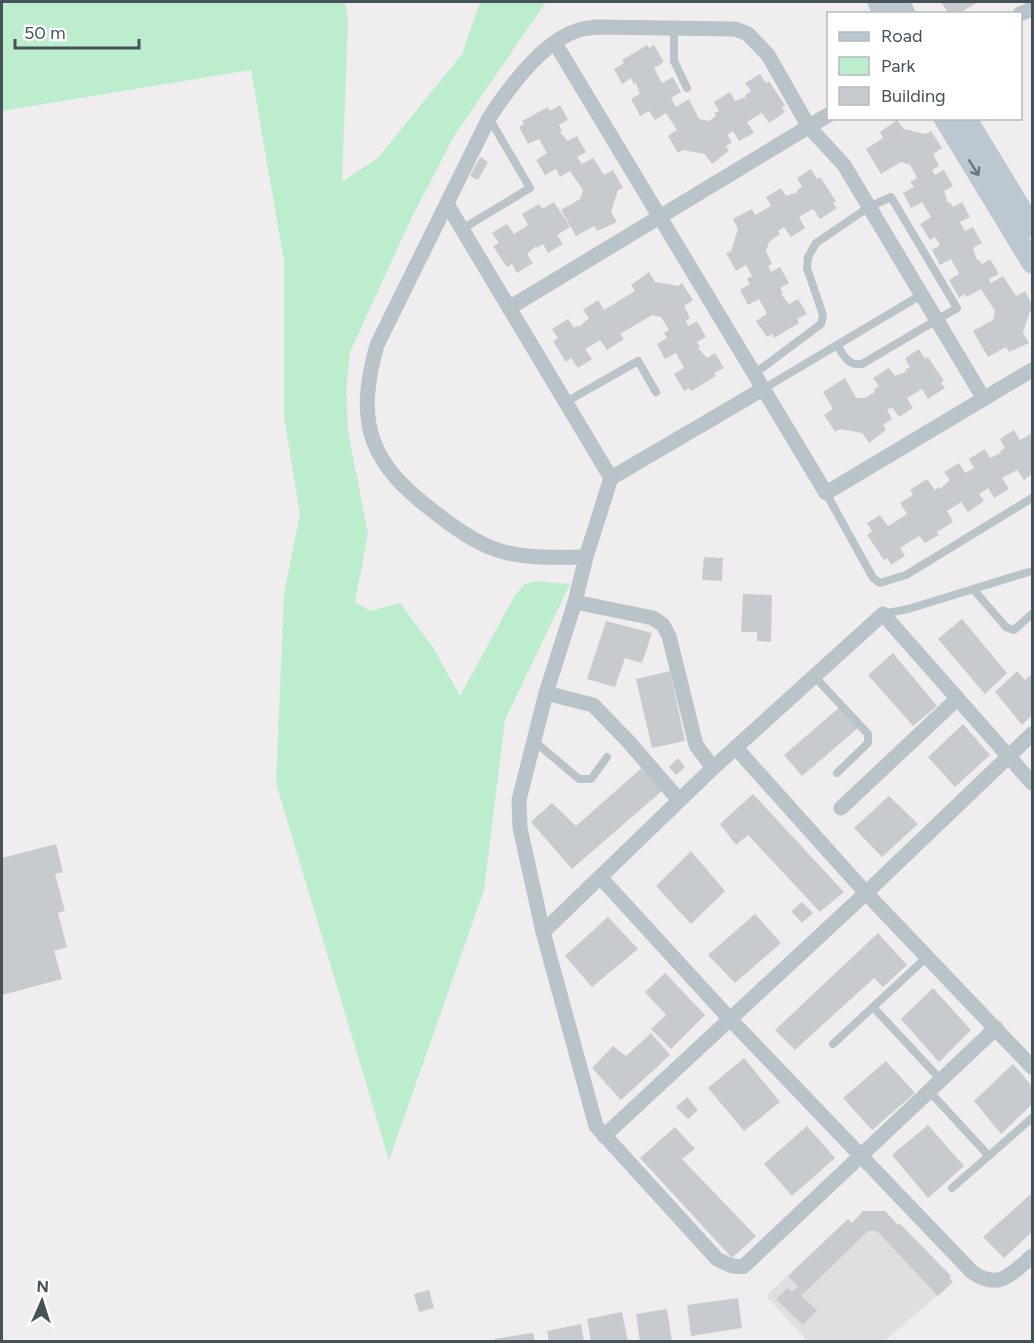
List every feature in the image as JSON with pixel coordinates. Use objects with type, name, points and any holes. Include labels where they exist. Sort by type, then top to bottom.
[{"type":"street","points":[[586,557],[528,557],[501,552],[478,542],[415,498],[389,471],[377,452],[370,431],[367,403],[369,374],[377,345],[489,118],[507,90],[531,64],[555,43],[578,30],[597,27],[735,29],[748,34],[768,55],[809,127],[844,165],[984,399]]},
{"type":"street","points":[[555,43],[658,218],[826,493],[1032,370]]},
{"type":"street","points":[[509,308],[827,116]]},
{"type":"street","points":[[945,120],[1032,263]]},
{"type":"street","points":[[967,120],[1032,227]]},
{"type":"street","points":[[447,204],[611,477]]},
{"type":"street","points":[[763,389],[611,477],[546,693],[519,800],[520,828],[543,932],[596,1126],[717,1259],[728,1265],[744,1266],[996,1028]]},
{"type":"street","points":[[575,602],[653,618],[663,625],[669,636],[696,745],[713,768]]},
{"type":"street","points":[[543,932],[713,768],[883,614],[1032,783]]},
{"type":"street","points":[[546,693],[592,705],[628,741],[679,800]]},
{"type":"street","points":[[841,808],[957,699]]},
{"type":"street","points":[[604,1136],[866,893],[1032,734]]},
{"type":"street","points":[[736,748],[866,893],[1032,1067]]},
{"type":"street","points":[[600,877],[729,1018],[972,1272],[983,1280],[996,1280],[1011,1275],[1032,1256]]},
{"type":"lane","points":[[674,28],[674,61],[687,88]]},
{"type":"lane","points":[[462,229],[530,188],[489,118]]},
{"type":"lane","points":[[754,374],[821,324],[823,315],[807,268],[808,257],[816,243],[869,207],[891,197],[957,308],[862,364],[855,365],[848,361],[837,345]]},
{"type":"lane","points":[[763,389],[921,295]]},
{"type":"lane","points":[[566,402],[638,361],[656,392]]},
{"type":"lane","points":[[826,493],[873,578],[880,583],[906,575],[1032,498]]},
{"type":"lane","points":[[883,614],[1032,571]]},
{"type":"lane","points":[[972,589],[1006,627],[1014,630],[1032,614]]},
{"type":"lane","points":[[814,676],[868,734],[868,743],[837,773]]},
{"type":"lane","points":[[534,741],[579,779],[591,779],[607,757]]},
{"type":"lane","points":[[833,1044],[927,957]]},
{"type":"lane","points":[[873,1006],[941,1080]]},
{"type":"lane","points":[[929,1091],[988,1155]]},
{"type":"lane","points":[[952,1188],[1032,1118]]},
{"type":"shaded area","points":[[863,1211],[885,1211],[951,1276],[949,1278],[953,1282],[884,1341],[808,1341],[766,1296],[848,1219],[852,1223]]},
{"type":"green space","points":[[2,2],[345,2],[348,20],[342,182],[378,158],[462,54],[480,2],[546,2],[454,136],[411,219],[350,352],[346,391],[348,431],[368,534],[355,602],[370,611],[400,603],[434,649],[460,696],[515,595],[525,584],[538,581],[570,584],[505,720],[484,890],[389,1160],[276,783],[284,594],[300,514],[284,416],[284,261],[251,70],[2,111]]},
{"type":"building","points":[[941,2],[978,2],[961,12],[948,12]]},
{"type":"building","points":[[647,45],[649,48],[654,45],[664,62],[654,68],[662,83],[673,77],[681,92],[671,98],[676,107],[689,99],[699,119],[709,121],[716,116],[714,113],[719,111],[714,102],[730,92],[735,101],[746,97],[745,95],[751,91],[745,83],[760,74],[766,83],[769,81],[785,105],[782,108],[785,112],[769,123],[762,113],[747,122],[754,133],[739,141],[733,131],[727,135],[732,142],[726,146],[729,151],[712,164],[705,154],[683,150],[678,153],[668,136],[677,130],[666,113],[655,120],[649,111],[640,116],[631,99],[640,94],[636,83],[634,84],[631,78],[622,84],[614,69],[624,63],[622,60]]},
{"type":"building","points":[[560,105],[568,120],[559,125],[562,131],[560,132],[568,141],[577,136],[586,152],[577,157],[582,164],[593,158],[604,175],[613,170],[623,188],[618,190],[611,212],[617,222],[597,231],[594,226],[576,236],[561,210],[580,199],[583,190],[570,171],[560,177],[556,169],[545,175],[536,160],[547,153],[539,139],[528,144],[519,127],[524,124],[522,121],[548,107],[550,111]]},
{"type":"building","points":[[897,120],[904,129],[926,134],[931,131],[942,148],[933,154],[939,166],[932,170],[935,175],[944,170],[953,186],[944,191],[948,203],[950,202],[953,207],[962,202],[970,217],[960,222],[965,231],[973,227],[982,243],[973,248],[977,260],[982,264],[990,259],[999,274],[989,279],[991,283],[1003,276],[1016,296],[1025,291],[1032,304],[1023,333],[1029,343],[1009,352],[1006,347],[988,357],[973,331],[993,320],[995,311],[981,289],[966,297],[964,294],[959,298],[949,280],[959,274],[951,259],[940,265],[932,250],[940,245],[935,237],[930,240],[920,224],[931,217],[922,202],[911,208],[903,193],[914,187],[910,182],[917,178],[910,165],[901,162],[881,174],[866,149],[883,138],[880,132]]},
{"type":"building","points":[[480,157],[488,162],[478,180],[470,176]]},
{"type":"building","points":[[811,169],[817,179],[820,177],[836,201],[833,203],[837,208],[820,219],[813,209],[799,217],[805,228],[791,237],[784,227],[778,231],[780,234],[769,242],[766,251],[772,264],[768,266],[771,272],[780,267],[789,283],[780,288],[783,293],[781,294],[789,304],[798,299],[807,314],[797,319],[799,323],[774,338],[772,334],[767,337],[756,321],[767,314],[759,299],[748,305],[740,290],[750,284],[747,279],[752,276],[746,265],[736,271],[726,253],[731,251],[738,229],[733,219],[752,209],[755,215],[771,206],[766,197],[781,188],[786,196],[798,192],[797,190],[802,187],[797,178]]},
{"type":"building","points":[[554,202],[570,227],[557,235],[563,244],[548,253],[543,244],[537,248],[536,246],[527,254],[533,263],[517,273],[512,264],[507,267],[493,246],[499,243],[492,233],[507,224],[514,234],[528,225],[522,214],[539,204],[542,209]]},
{"type":"building","points":[[649,272],[655,282],[678,286],[682,283],[693,300],[684,306],[690,318],[686,321],[688,326],[697,321],[706,337],[697,342],[700,347],[698,348],[707,358],[715,353],[724,368],[714,373],[716,376],[691,391],[689,388],[684,391],[674,374],[684,368],[676,353],[665,359],[657,344],[667,338],[664,333],[669,330],[661,317],[652,315],[620,334],[624,339],[607,350],[600,340],[585,349],[592,359],[578,368],[571,358],[566,362],[553,341],[558,338],[552,329],[568,319],[574,328],[578,325],[579,327],[589,318],[583,310],[598,300],[604,310],[635,291],[631,285]]},
{"type":"building","points":[[919,349],[925,359],[928,357],[944,381],[941,383],[945,388],[928,399],[922,389],[907,398],[913,408],[899,417],[892,407],[887,410],[892,419],[883,425],[886,430],[869,443],[862,433],[840,429],[835,432],[824,415],[833,409],[823,392],[845,378],[856,398],[865,398],[875,392],[874,389],[879,386],[873,378],[889,368],[895,376],[906,372],[905,370],[910,367],[905,358]]},
{"type":"building","points":[[1014,430],[1020,440],[1032,433],[1032,474],[1024,480],[1017,470],[1002,478],[1009,489],[994,498],[988,488],[979,494],[984,501],[968,512],[961,502],[947,511],[953,522],[937,532],[939,535],[925,543],[919,536],[900,548],[905,556],[891,565],[887,558],[884,560],[867,535],[872,531],[867,523],[880,515],[888,526],[907,514],[900,503],[913,495],[910,490],[927,479],[935,490],[939,487],[940,489],[950,480],[944,472],[959,463],[965,473],[974,468],[969,459],[985,449],[990,458],[1001,453],[1000,451],[1005,448],[1000,439]]},
{"type":"building","points":[[704,557],[723,558],[722,581],[702,580]]},
{"type":"building","points":[[743,594],[772,595],[771,642],[757,641],[757,632],[741,632]]},
{"type":"building","points":[[962,619],[1007,673],[985,694],[938,639]]},
{"type":"building","points":[[606,621],[652,633],[642,663],[625,658],[615,687],[587,679]]},
{"type":"building","points":[[893,653],[937,706],[913,726],[868,675]]},
{"type":"building","points":[[670,671],[685,741],[652,748],[636,679]]},
{"type":"building","points":[[1017,671],[1025,680],[1032,674],[1032,715],[1022,725],[995,692]]},
{"type":"building","points":[[840,707],[858,728],[802,776],[784,755]]},
{"type":"building","points":[[963,724],[990,755],[955,787],[928,757]]},
{"type":"building","points":[[678,758],[685,767],[676,775],[669,767]]},
{"type":"building","points":[[644,766],[664,789],[572,869],[531,822],[552,803],[576,826]]},
{"type":"building","points":[[753,794],[844,892],[820,912],[748,835],[736,845],[720,824]]},
{"type":"building","points":[[889,796],[918,824],[882,857],[854,828]]},
{"type":"building","points":[[56,844],[63,872],[55,874],[65,911],[58,913],[67,947],[54,951],[62,979],[2,995],[2,858]]},
{"type":"building","points":[[691,851],[725,891],[691,924],[656,886]]},
{"type":"building","points":[[802,902],[813,913],[802,923],[791,911]]},
{"type":"building","points":[[755,914],[781,943],[735,983],[708,955]]},
{"type":"building","points":[[608,917],[638,949],[592,987],[565,956]]},
{"type":"building","points":[[878,933],[907,965],[883,987],[874,978],[795,1050],[775,1030]]},
{"type":"building","points":[[665,973],[705,1015],[671,1049],[651,1029],[666,1015],[645,992]]},
{"type":"building","points":[[933,988],[971,1030],[939,1062],[901,1019]]},
{"type":"building","points":[[651,1033],[670,1055],[621,1100],[592,1068],[613,1046],[626,1056]]},
{"type":"building","points":[[744,1058],[780,1102],[744,1131],[708,1088]]},
{"type":"building","points":[[886,1061],[915,1093],[872,1130],[843,1098]]},
{"type":"building","points":[[1013,1064],[1032,1086],[1032,1104],[1001,1134],[974,1101]]},
{"type":"building","points":[[687,1097],[698,1110],[688,1119],[676,1107]]},
{"type":"building","points":[[928,1125],[964,1166],[928,1198],[892,1155]]},
{"type":"building","points":[[807,1126],[835,1158],[792,1196],[764,1164]]},
{"type":"building","points":[[675,1127],[695,1149],[682,1159],[756,1236],[732,1258],[640,1158]]},
{"type":"building","points":[[1032,1193],[1032,1232],[1004,1258],[983,1237]]},
{"type":"building","points":[[863,1211],[885,1211],[951,1276],[949,1278],[953,1282],[938,1296],[877,1231],[868,1231],[801,1296],[817,1310],[803,1325],[776,1299],[788,1288],[792,1292],[798,1287],[788,1276],[848,1219],[852,1223]]},
{"type":"building","points":[[429,1290],[434,1308],[419,1312],[414,1294]]},
{"type":"building","points":[[738,1298],[742,1328],[691,1336],[687,1305]]},
{"type":"building","points":[[667,1309],[672,1342],[640,1342],[636,1314]]},
{"type":"building","points":[[622,1312],[628,1342],[591,1342],[587,1319]]},
{"type":"building","points":[[581,1324],[584,1342],[549,1342],[547,1331]]},
{"type":"building","points":[[533,1333],[535,1342],[495,1342],[494,1339]]}]
